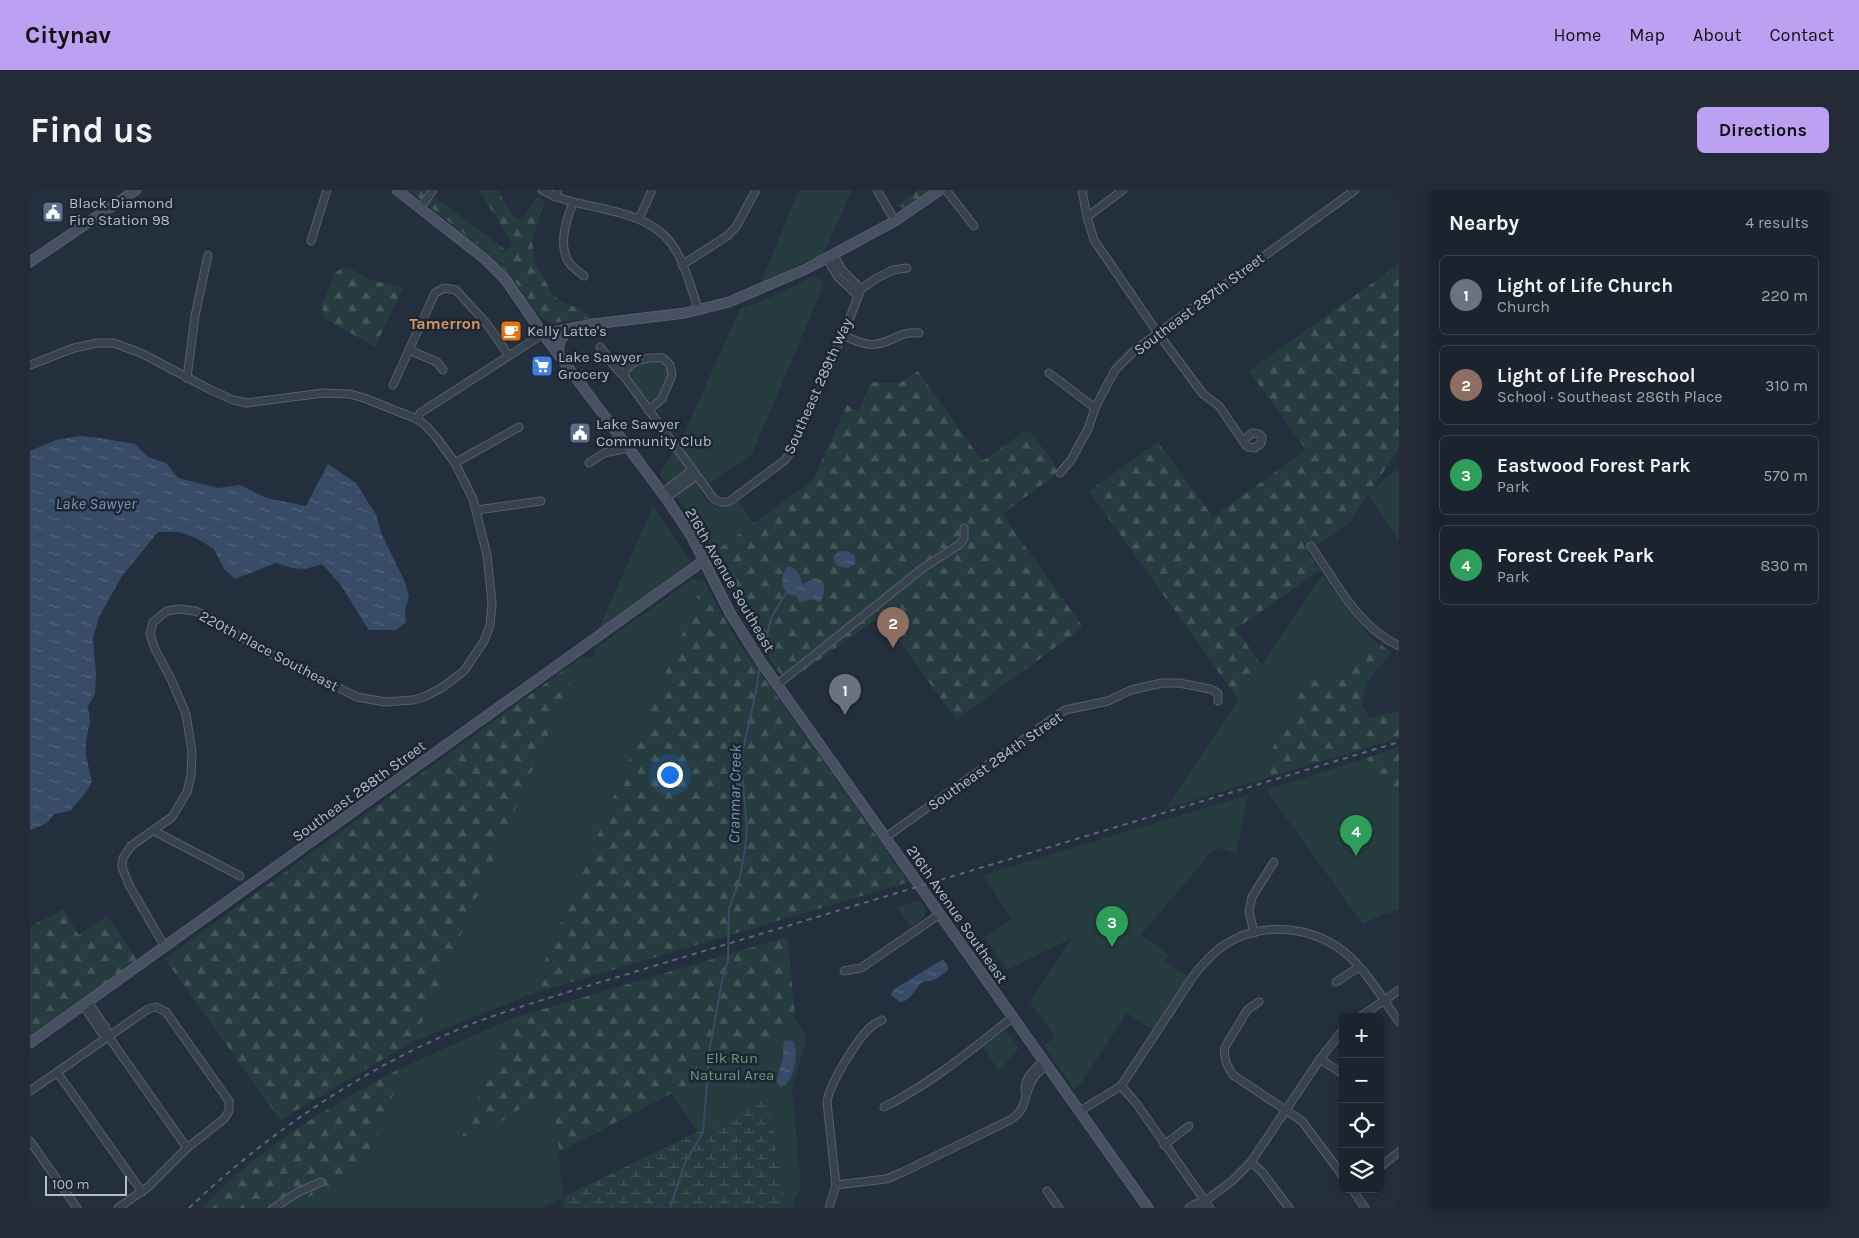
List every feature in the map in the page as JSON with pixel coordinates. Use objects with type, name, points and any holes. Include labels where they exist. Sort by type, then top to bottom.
[{"type":"street","points":[[30,262],[136,190]]},
{"type":"street","points":[[311,241],[327,190]]},
{"type":"street","name":"216th Avenue Southeast","points":[[397,190],[495,268],[505,279],[543,334],[664,496],[692,537],[730,613],[761,662],[1148,1208]]},
{"type":"street","points":[[420,208],[433,190]]},
{"type":"street","points":[[542,190],[556,194],[572,203],[597,207],[639,218],[657,229],[671,243],[682,265],[699,311]]},
{"type":"street","points":[[639,218],[652,190]]},
{"type":"street","points":[[682,265],[727,236],[736,227],[756,190]]},
{"type":"street","points":[[877,190],[895,221]]},
{"type":"street","points":[[30,365],[74,348],[97,343],[114,343],[143,354],[186,378],[233,400],[247,403],[323,393],[339,393],[364,398],[417,418],[420,413],[543,334],[699,311],[722,304],[806,269],[895,221],[940,190]]},
{"type":"street","points":[[946,190],[974,226]]},
{"type":"street","points":[[1082,190],[1094,240],[1203,394],[1219,406],[1245,444]]},
{"type":"street","points":[[1087,217],[1123,190]]},
{"type":"street","name":"Southeast 287th Street","points":[[1060,474],[1071,460],[1088,429],[1095,408],[1115,370],[1135,350],[1355,190]]},
{"type":"street","points":[[572,203],[567,218],[564,251],[570,264],[584,276]]},
{"type":"street","points":[[830,255],[860,292],[877,278],[893,270],[907,268]]},
{"type":"street","points":[[186,378],[195,316],[208,256]]},
{"type":"street","points":[[393,385],[435,293],[442,289],[456,290],[487,324],[509,356]]},
{"type":"street","name":"Southeast 289th Way","points":[[694,473],[714,499],[723,503],[730,501],[785,460],[790,453],[843,335],[860,292]]},
{"type":"street","points":[[559,356],[558,346],[562,337],[575,328]]},
{"type":"street","points":[[843,335],[859,342],[880,344],[908,332],[919,333]]},
{"type":"street","points":[[600,347],[624,376],[694,473],[664,496]]},
{"type":"street","points":[[409,350],[436,362],[443,370]]},
{"type":"street","points":[[624,376],[628,367],[634,361],[663,358],[670,365],[672,376],[662,399],[648,410]]},
{"type":"street","points":[[1049,373],[1095,408]]},
{"type":"street","name":"220th Place Southeast","points":[[154,831],[172,817],[190,786],[192,752],[186,714],[171,679],[155,649],[150,634],[153,622],[161,615],[175,609],[195,611],[207,616],[257,648],[357,698],[376,702],[397,702],[424,697],[443,687],[464,671],[484,641],[492,615],[488,555],[477,510],[468,486],[455,463],[436,437],[417,418]]},
{"type":"street","points":[[455,463],[519,427]]},
{"type":"street","points":[[589,462],[604,453],[628,448]]},
{"type":"street","points":[[477,510],[541,501]]},
{"type":"street","points":[[778,684],[923,568],[960,544],[964,539],[964,528]]},
{"type":"street","points":[[1311,546],[1362,619],[1382,637],[1399,646]]},
{"type":"street","name":"Southeast 288th Street","points":[[30,1043],[703,561]]},
{"type":"street","name":"Southeast 284th Street","points":[[886,837],[1065,710],[1108,702],[1131,690],[1162,683],[1179,683],[1210,689],[1218,693],[1218,702]]},
{"type":"street","points":[[165,947],[123,874],[123,858],[131,846],[154,831],[240,876]]},
{"type":"street","points":[[1254,933],[1249,907],[1252,898],[1274,862]]},
{"type":"street","points":[[844,971],[861,968],[940,914]]},
{"type":"street","points":[[1080,1111],[1121,1086],[1194,975],[1206,960],[1221,947],[1238,938],[1254,933],[1271,929],[1292,929],[1326,940],[1337,947],[1359,967],[1399,1022]]},
{"type":"street","points":[[1336,982],[1359,967]]},
{"type":"street","points":[[1365,1013],[1399,990]]},
{"type":"street","points":[[1259,1002],[1248,1009],[1225,1047],[1225,1060],[1233,1075],[1302,1121],[1339,1171]]},
{"type":"street","points":[[85,1004],[106,1028],[108,1036],[187,1148]]},
{"type":"street","points":[[30,1091],[144,1011],[156,1007],[166,1012],[229,1101],[229,1111],[224,1119],[187,1148],[142,1192],[118,1208]]},
{"type":"street","points":[[884,1107],[908,1096],[936,1078],[1013,1017]]},
{"type":"street","points":[[829,1208],[836,1185],[827,1102],[828,1093],[834,1079],[865,1033],[882,1020]]},
{"type":"street","points":[[1199,1208],[1205,1201],[1232,1181],[1251,1162],[1320,1059],[1339,1035]]},
{"type":"street","points":[[1320,1059],[1339,1071]]},
{"type":"street","points":[[836,1185],[886,1178],[900,1173],[1017,1116],[1026,1100],[1024,1086],[1026,1079],[1046,1063]]},
{"type":"street","points":[[57,1072],[142,1192]]},
{"type":"street","points":[[1121,1086],[1136,1103],[1210,1208]]},
{"type":"street","points":[[1164,1145],[1189,1126]]},
{"type":"street","points":[[30,1141],[77,1208]]},
{"type":"street","points":[[1384,1164],[1399,1152]]},
{"type":"street","points":[[1251,1162],[1263,1173],[1289,1208]]},
{"type":"street","points":[[274,1208],[303,1189],[321,1182]]},
{"type":"street","points":[[1046,1191],[1059,1208]]},
{"type":"street","points":[[1355,1193],[1365,1208]]},
{"type":"street","points":[[1189,1208],[1205,1201]]},
{"type":"green space","points":[[409,190],[425,190],[507,251],[512,243],[479,190],[498,190],[513,217],[522,220],[537,197],[545,200],[532,240],[534,261],[553,295],[562,302],[578,308],[594,318],[552,323],[541,318],[513,279],[492,256]]},
{"type":"green space","points":[[799,190],[852,190],[824,253],[761,282]]},
{"type":"green space","points":[[918,190],[933,190],[906,208],[896,206]]},
{"type":"green space","points":[[1399,264],[1399,449],[1349,523],[1307,552],[1320,570],[1236,629],[1261,665],[1238,699],[1089,491],[1158,442],[1213,517],[1306,450],[1249,371]]},
{"type":"green space","points":[[343,267],[353,270],[367,279],[403,288],[375,347],[324,318],[322,305],[335,273]]},
{"type":"green space","points":[[813,276],[825,282],[752,454],[700,490],[707,501],[718,508],[738,502],[754,523],[713,553],[691,522],[690,515],[659,474],[680,442],[740,309],[776,295]]},
{"type":"green space","points":[[660,361],[666,364],[670,373],[660,396],[652,401],[647,401],[629,378],[630,372],[636,365]]},
{"type":"green space","points":[[918,371],[982,461],[1025,431],[1031,432],[1060,472],[1002,514],[1083,627],[956,720],[890,628],[876,619],[787,683],[746,621],[728,588],[713,553],[813,480],[847,405],[859,411],[871,382],[900,383]]},
{"type":"green space","points":[[1399,467],[1399,542],[1367,494]]},
{"type":"green space","points":[[653,506],[690,562],[597,633]]},
{"type":"green space","points":[[1322,575],[1370,637],[1324,687],[1309,677],[1256,781],[1165,809]]},
{"type":"green space","points":[[693,579],[704,581],[531,994],[414,1041],[582,657],[590,658],[594,655],[596,648]]},
{"type":"green space","points":[[704,581],[734,636],[909,882],[531,994]]},
{"type":"green space","points":[[1370,637],[1391,652],[1367,682],[1361,705],[1370,718],[1399,711],[1399,738],[1256,781],[1309,676],[1324,687]]},
{"type":"green space","points":[[582,657],[414,1041],[280,1120],[165,959]]},
{"type":"green space","points":[[1399,747],[1399,802],[1366,758]]},
{"type":"green space","points":[[1366,758],[1399,802],[1399,910],[1381,915],[1363,924],[1266,790]]},
{"type":"green space","points":[[1248,795],[1236,854],[1222,848],[1212,851],[1141,935],[1169,955],[1165,961],[1188,976],[1153,1030],[1127,1013],[1081,1083],[1074,1089],[1044,1046],[1055,1037],[1030,1002],[1072,938],[1007,970],[985,938],[1012,919],[983,875]]},
{"type":"green space","points":[[920,900],[926,910],[924,917],[911,927],[897,907]]},
{"type":"green space","points":[[63,909],[79,935],[107,916],[139,962],[30,1040],[30,927]]},
{"type":"green space","points":[[787,937],[795,1013],[782,1036],[559,1152],[552,1086],[454,1155],[513,1018]]},
{"type":"green space","name":"Elk Run Natural Area","points":[[760,968],[807,1036],[792,1089],[801,1188],[793,1208],[751,1208],[642,1052]]},
{"type":"green space","points":[[513,1018],[454,1154],[552,1086],[563,1197],[543,1208],[282,1208],[361,1175],[405,1066]]},
{"type":"green space","points":[[1006,1030],[1019,1048],[999,1071],[983,1047]]},
{"type":"green space","points":[[405,1066],[361,1175],[282,1208],[202,1208],[224,1186],[272,1146],[350,1096]]},
{"type":"green space","points":[[768,1098],[786,1208],[564,1208],[563,1197]]},
{"type":"water","name":"Lake Sawyer","points":[[80,436],[135,444],[148,457],[166,463],[178,478],[218,488],[240,485],[266,498],[306,506],[328,464],[356,483],[376,515],[382,535],[405,582],[409,597],[405,610],[406,622],[396,630],[369,630],[340,584],[322,564],[305,569],[292,568],[276,563],[235,579],[224,569],[214,549],[196,538],[180,532],[158,532],[122,576],[99,617],[93,638],[96,674],[95,694],[88,706],[90,721],[86,741],[86,756],[92,782],[70,811],[54,814],[47,823],[30,830],[30,451],[56,440]]},
{"type":"water","points":[[840,551],[852,553],[855,557],[855,564],[847,568],[837,566],[833,557]]},
{"type":"water","points":[[788,566],[798,573],[802,584],[816,578],[822,583],[824,592],[820,602],[811,599],[800,603],[796,596],[787,592],[782,579]]},
{"type":"water","points":[[943,959],[948,970],[931,981],[920,984],[908,999],[900,1002],[891,995],[893,990]]},
{"type":"water","points":[[785,1040],[794,1042],[796,1059],[794,1070],[789,1080],[786,1085],[780,1086],[777,1078]]},
{"type":"waterway","name":"Cranmar Creek","points":[[764,646],[772,616],[786,593]]},
{"type":"waterway","name":"Cranmar Creek","points":[[670,1208],[685,1163],[703,1132],[710,1047],[722,981],[728,961],[729,909],[739,881],[745,850],[747,829],[742,755],[759,670]]},
{"type":"railway","points":[[189,1208],[253,1152],[323,1102],[359,1079],[396,1059],[474,1023],[571,991],[1399,742]]},
{"type":"place","name":"Black Diamond Fire Station 98","points":[[53,212]]},
{"type":"place","name":"Kelly Latte's","points":[[511,331]]},
{"type":"place","name":"Lake Sawyer Grocery","points":[[542,366]]},
{"type":"place","name":"Lake Sawyer Community Club","points":[[580,433]]},
{"type":"place","name":"Light of Life Preschool","points":[[893,648]]},
{"type":"place","name":"Light of Life Church","points":[[845,715]]},
{"type":"place","name":"Forest Creek Park","points":[[1356,856]]},
{"type":"place","name":"Eastwood Forest Park","points":[[1112,947]]},
{"type":"district","name":"Tamerron","points":[[445,323]]}]
